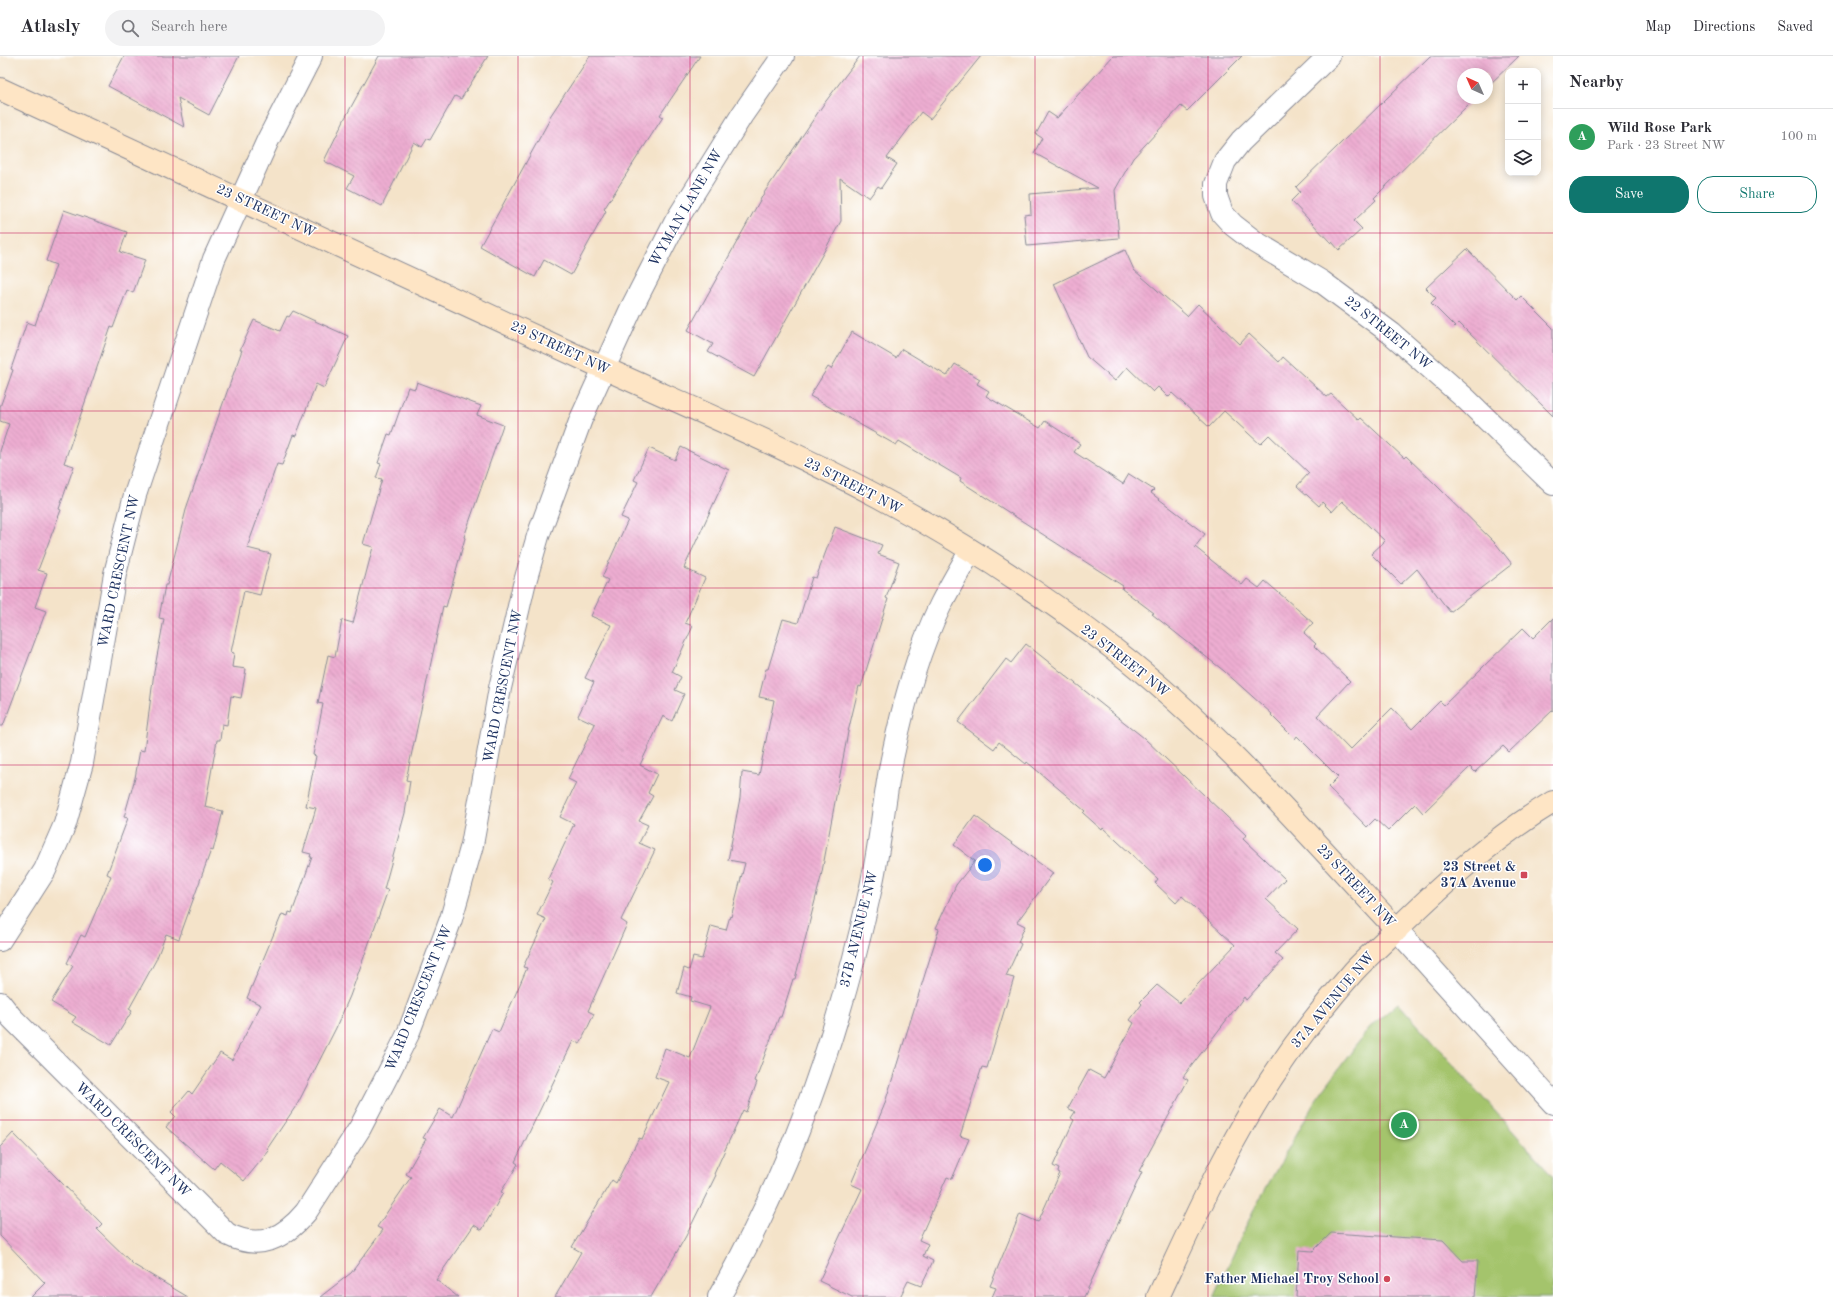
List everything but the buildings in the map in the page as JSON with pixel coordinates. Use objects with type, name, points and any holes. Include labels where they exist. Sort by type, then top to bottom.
[{"type":"street","name":"WARD CRESCENT NW","points":[[0,940],[45,870],[65,824],[82,763],[116,574],[135,495],[214,259],[268,140],[311,56]]},
{"type":"street","name":"WYMAN LANE NW","points":[[604,368],[656,256],[676,221],[742,115],[783,56]]},
{"type":"street","name":"22 STREET NW","points":[[1329,56],[1241,141],[1225,161],[1216,184],[1216,196],[1222,213],[1233,225],[1256,242],[1322,282],[1392,334],[1467,400],[1553,484]]},
{"type":"street","name":"23 STREET NW","points":[[0,89],[241,199],[604,368],[714,417],[877,496],[970,552],[1052,605],[1116,651],[1174,700],[1255,777],[1397,930],[1553,1103]]},
{"type":"street","name":"WARD CRESCENT NW","points":[[0,1003],[16,1023],[227,1234],[243,1241],[261,1242],[274,1239],[298,1222],[360,1128],[408,1034],[433,971],[451,920],[472,845],[500,688],[524,585],[559,477],[604,368]]},
{"type":"street","name":"37B AVENUE NW","points":[[719,1297],[764,1209],[811,1099],[832,1034],[870,894],[892,761],[908,693],[929,632],[941,604],[970,552]]},
{"type":"street","name":"37A AVENUE NW","points":[[1158,1297],[1212,1183],[1254,1106],[1274,1074],[1310,1023],[1355,971],[1436,890],[1473,857],[1553,802]]},
{"type":"green space","name":"Father Michael Troy School","points":[[1398,1003],[1553,1176],[1553,1297],[1214,1297],[1253,1211],[1317,1098],[1370,1027]]},
{"type":"place","name":"23 Street & 37A Avenue","points":[[1524,875]]},
{"type":"place","name":"Wild Rose Park","points":[[1404,1125]]},
{"type":"place","name":"Father Michael Troy School","points":[[1387,1279]]}]
